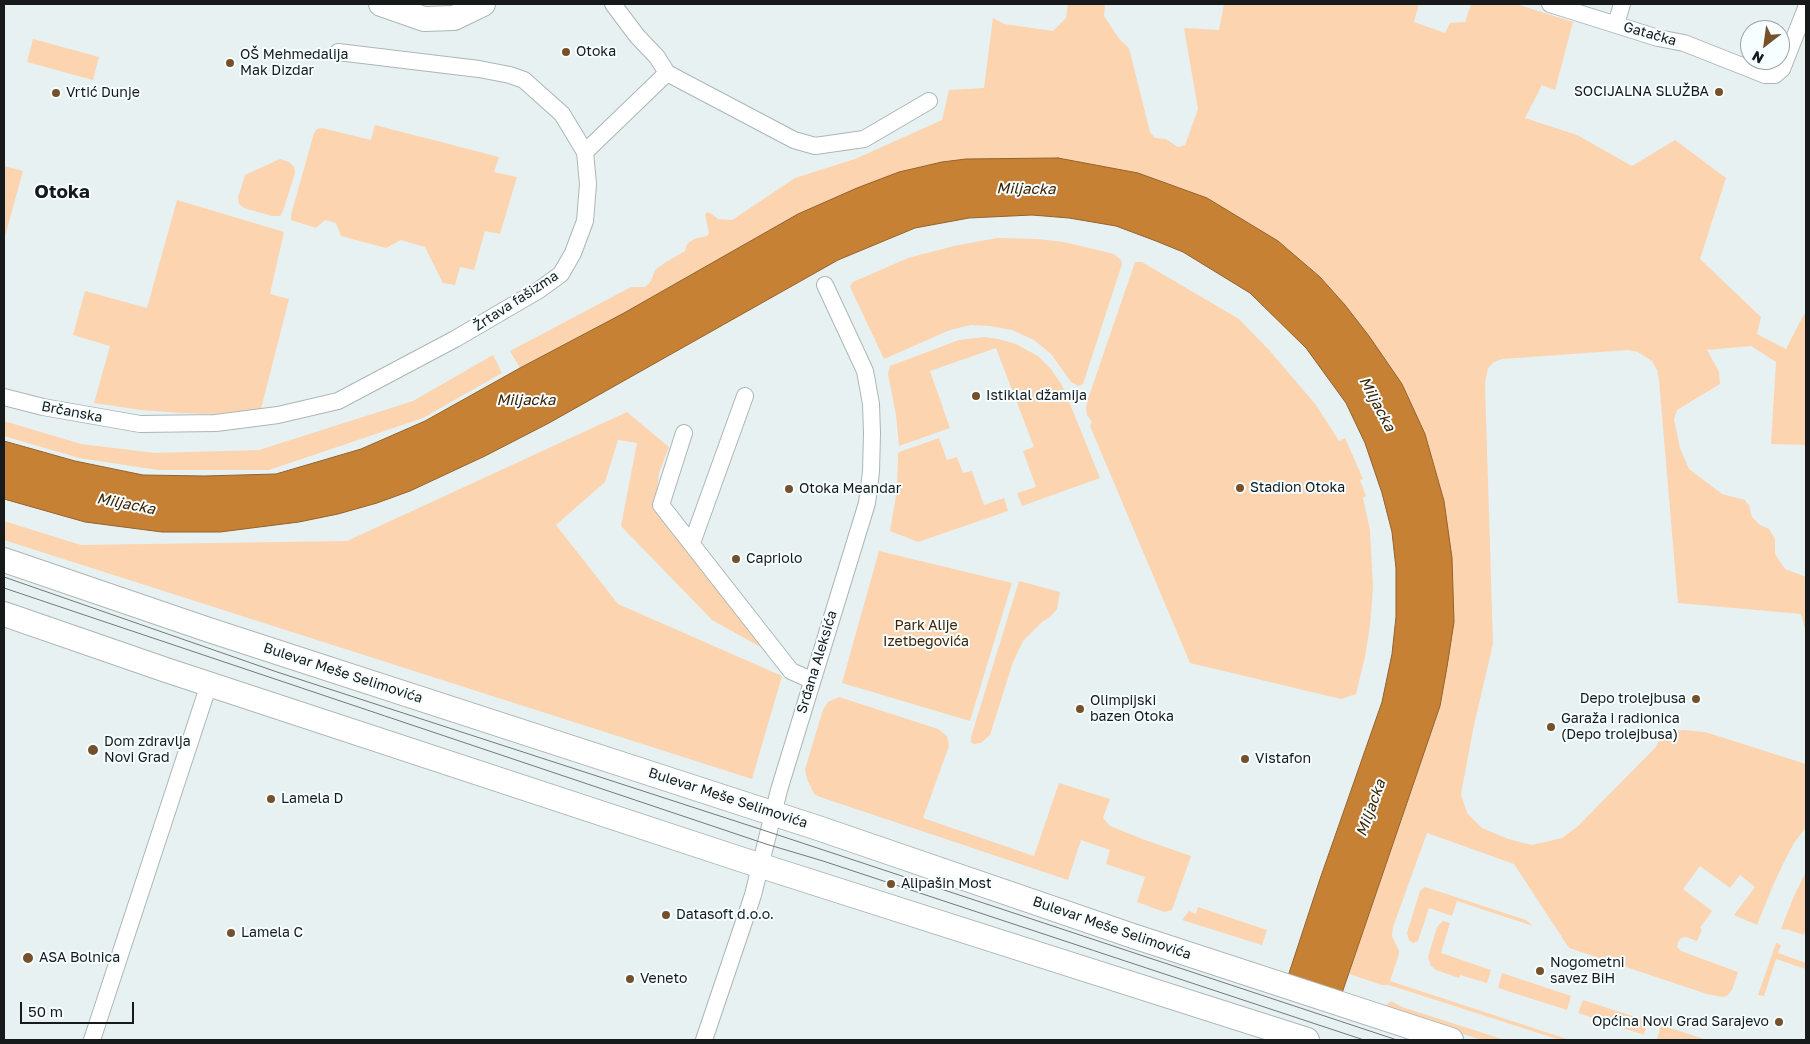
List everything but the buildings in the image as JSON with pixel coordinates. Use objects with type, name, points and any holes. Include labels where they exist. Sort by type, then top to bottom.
[{"type":"main road","points":[[381,4],[424,19],[454,18],[483,4]]},
{"type":"main road","name":"Bulevar Meše Selimovića","points":[[4,560],[209,630],[773,813],[1254,976],[1451,1040]]},
{"type":"main road","points":[[4,614],[209,684],[761,866],[1307,1040]]},
{"type":"street","points":[[613,4],[637,36],[658,57],[667,73],[794,140],[815,146],[864,139],[929,101]]},
{"type":"street","name":"Gatačka","points":[[1550,4],[1658,38],[1684,43],[1765,75],[1774,75],[1782,69],[1806,8]]},
{"type":"street","name":"Gatačka","points":[[1616,24],[1622,4]]},
{"type":"street","name":"Žrtava fašizma","points":[[140,424],[216,423],[278,415],[338,401],[455,340],[539,290],[561,274],[573,253],[585,221],[588,184],[585,152],[562,114],[524,80],[510,75],[479,69],[338,52]]},
{"type":"street","points":[[585,152],[667,73]]},
{"type":"street","name":"Srđana Aleksića","points":[[704,1040],[749,907],[773,813],[811,680],[867,503],[871,472],[872,433],[871,404],[865,371],[825,285]]},
{"type":"street","points":[[692,543],[745,396]]},
{"type":"street","name":"Brčanska","points":[[4,397],[43,407],[140,424]]},
{"type":"street","points":[[684,433],[661,505],[791,671],[811,680]]},
{"type":"street","points":[[92,1040],[209,684]]},
{"type":"green space","points":[[1068,4],[1105,4],[1104,16],[1120,40],[1129,48],[1150,132],[1155,138],[1166,139],[1178,147],[1185,145],[1198,109],[1184,28],[1219,30],[1224,4],[1419,4],[1414,22],[1445,33],[1450,23],[1465,22],[1471,4],[1516,4],[1573,22],[1555,90],[1542,85],[1525,118],[1577,135],[1632,166],[1675,140],[1726,178],[1700,259],[1761,317],[1757,334],[1786,349],[1804,314],[1806,316],[1806,445],[1771,444],[1776,362],[1751,346],[1707,350],[1719,372],[1720,384],[1677,410],[1674,419],[1680,448],[1689,469],[1722,494],[1745,500],[1752,517],[1760,525],[1769,529],[1775,539],[1775,554],[1785,569],[1806,577],[1806,633],[1801,614],[1678,603],[1659,380],[1657,370],[1652,361],[1638,352],[1628,350],[1502,359],[1494,362],[1488,368],[1485,383],[1493,644],[1474,725],[1461,794],[1467,813],[1482,828],[1508,839],[1532,845],[1562,838],[1577,827],[1655,748],[1663,734],[1671,731],[1705,732],[1806,764],[1806,827],[1786,858],[1757,925],[1734,915],[1755,887],[1740,875],[1730,888],[1700,866],[1683,889],[1712,911],[1700,928],[1702,929],[1697,941],[1686,937],[1681,938],[1677,947],[1681,951],[1738,972],[1732,990],[1727,996],[1707,994],[1569,948],[1514,864],[1427,833],[1393,927],[1392,936],[1399,954],[1390,981],[1570,1040],[1560,1040],[1349,974],[1440,706],[1454,622],[1452,558],[1444,501],[1425,434],[1402,384],[1345,305],[1320,277],[1278,241],[1207,198],[1138,173],[1058,158],[942,162],[899,172],[798,214],[624,313],[520,368],[510,351],[631,287],[645,287],[651,281],[655,270],[685,251],[687,244],[694,239],[707,236],[709,233],[705,215],[707,212],[718,219],[732,220],[795,178],[855,159],[942,120],[949,90],[984,88],[993,18],[1004,24],[1053,31],[1066,18]]},
{"type":"green space","points":[[33,39],[99,57],[93,80],[27,62]]},
{"type":"green space","points":[[375,125],[499,157],[494,172],[517,177],[500,234],[485,231],[474,270],[460,267],[455,285],[443,283],[425,247],[401,240],[386,248],[341,236],[336,223],[325,220],[316,228],[291,220],[314,133],[317,129],[322,128],[371,140]]},
{"type":"green space","points":[[280,159],[289,162],[294,167],[295,173],[280,216],[272,216],[244,208],[239,204],[238,198],[245,175]]},
{"type":"green space","points":[[4,166],[23,171],[4,240]]},
{"type":"green space","points":[[177,200],[284,232],[270,294],[289,299],[261,409],[213,414],[181,413],[141,410],[94,403],[110,346],[73,335],[85,291],[147,308]]},
{"type":"green space","points":[[997,238],[1064,242],[1114,254],[1121,260],[1122,264],[1083,384],[1078,386],[1071,382],[1051,354],[1034,340],[1012,330],[990,326],[971,325],[950,330],[884,359],[851,289],[850,286],[853,282],[908,258],[954,246]]},
{"type":"green space","name":"Stadion Otoka","points":[[1135,262],[1142,262],[1239,319],[1270,351],[1316,405],[1339,441],[1345,438],[1363,479],[1360,480],[1366,496],[1363,498],[1370,530],[1373,588],[1365,657],[1356,694],[1341,699],[1190,663],[1090,426],[1092,422],[1087,415],[1086,408]]},
{"type":"green space","points":[[984,337],[1016,344],[1038,356],[1051,369],[1063,387],[1100,478],[1022,506],[1017,493],[1036,487],[1023,451],[1034,447],[996,348],[930,371],[950,428],[899,446],[896,415],[888,374],[890,366],[959,340]]},
{"type":"green space","points":[[493,355],[502,373],[423,418],[269,470],[158,470],[79,458],[4,436],[4,421],[81,444],[155,453],[259,450],[413,401]]},
{"type":"green space","points":[[627,412],[669,447],[659,473],[655,511],[766,650],[712,620],[621,526],[637,443],[618,440],[605,482],[556,525],[618,604],[782,676],[752,779],[4,540],[4,521],[81,545],[347,541]]},
{"type":"green space","points":[[939,438],[947,460],[957,457],[963,473],[972,471],[984,505],[1004,498],[1008,511],[918,542],[890,531],[897,490],[898,455],[899,452]]},
{"type":"green space","name":"Park Alije Izetbegovića","points":[[879,551],[1012,583],[970,721],[842,683]]},
{"type":"green space","points":[[1019,581],[1060,592],[1057,609],[1023,641],[1013,662],[990,735],[981,743],[974,744],[971,742],[971,737]]},
{"type":"green space","points":[[839,697],[938,729],[947,736],[949,746],[923,818],[1034,856],[1059,783],[1110,799],[1103,818],[1110,826],[1191,856],[1172,910],[1164,912],[1137,902],[1145,877],[1106,864],[1110,850],[1081,840],[1068,880],[814,794],[807,779],[805,769],[823,710],[828,702]]},
{"type":"green space","points":[[1806,872],[1806,928],[1804,935],[1781,929]]},
{"type":"green space","points":[[1425,887],[1526,920],[1533,926],[1457,901],[1452,916],[1429,908],[1418,941],[1413,943],[1409,940],[1407,933],[1420,891]]},
{"type":"green space","points":[[1198,907],[1267,930],[1262,945],[1182,920],[1189,911],[1196,914]]},
{"type":"green space","points":[[1443,921],[1450,923],[1441,953],[1491,970],[1487,983],[1460,975],[1459,978],[1436,970],[1431,966],[1428,957],[1437,927]]},
{"type":"green space","points":[[1776,943],[1781,945],[1778,953],[1806,963],[1806,969],[1776,959],[1764,996],[1758,995]]},
{"type":"green space","points":[[1502,973],[1571,996],[1567,1010],[1498,988]]},
{"type":"green space","points":[[1583,1000],[1648,1021],[1644,1035],[1578,1013]]},
{"type":"green space","points":[[1391,1001],[1402,1007],[1505,1040],[1482,1040],[1382,1008]]},
{"type":"green space","points":[[1661,1025],[1707,1040],[1660,1040],[1657,1039]]},
{"type":"water","name":"Miljacka","points":[[1058,158],[1138,173],[1207,198],[1278,241],[1320,277],[1369,336],[1402,384],[1425,434],[1444,501],[1452,558],[1454,622],[1447,667],[1440,706],[1326,1040],[1267,1040],[1320,879],[1382,702],[1392,654],[1396,617],[1396,568],[1392,532],[1382,493],[1365,443],[1346,403],[1306,348],[1250,293],[1183,252],[1116,226],[1069,218],[1032,215],[969,218],[915,228],[838,260],[549,423],[485,456],[410,491],[338,514],[299,522],[220,532],[162,532],[85,522],[4,499],[4,441],[75,461],[143,475],[276,474],[361,449],[425,421],[624,313],[798,214],[857,188],[899,172],[942,162],[966,159]]},
{"type":"pier","points":[[1286,975],[1345,994],[1329,1040],[1265,1040]]},
{"type":"tram line","points":[[4,577],[277,672],[769,832],[1397,1040]]},
{"type":"tram line","points":[[4,588],[766,844],[823,861],[1364,1040]]},
{"type":"place","name":"Otoka","points":[[566,52]]},
{"type":"place","name":"OŠ Mehmedalija Mak Dizdar","points":[[230,63]]},
{"type":"place","name":"SOCIJALNA SLUŽBA","points":[[1719,92]]},
{"type":"place","name":"Vrtić Dunje","points":[[56,93]]},
{"type":"place","name":"Istiklal džamija","points":[[976,396]]},
{"type":"place","name":"Stadion Otoka","points":[[1240,488]]},
{"type":"place","name":"Otoka Meandar","points":[[789,489]]},
{"type":"place","name":"Capriolo","points":[[736,559]]},
{"type":"place","name":"Depo trolejbusa","points":[[1696,699]]},
{"type":"place","name":"Olimpijski bazen Otoka","points":[[1080,709]]},
{"type":"place","name":"Garaža i radionica (Depo trolejbusa)","points":[[1551,727]]},
{"type":"place","name":"Dom zdravlja Novi Grad","points":[[93,750]]},
{"type":"place","name":"Vistafon","points":[[1245,759]]},
{"type":"place","name":"Lamela D","points":[[271,799]]},
{"type":"place","name":"Alipašin Most","points":[[891,884]]},
{"type":"place","name":"Datasoft d.o.o.","points":[[666,915]]},
{"type":"place","name":"Lamela C","points":[[231,933]]},
{"type":"place","name":"ASA Bolnica","points":[[28,958]]},
{"type":"place","name":"Nogometni savez BiH","points":[[1540,971]]},
{"type":"place","name":"Veneto","points":[[630,979]]},
{"type":"place","name":"Općina Novi Grad Sarajevo","points":[[1779,1022]]},
{"type":"district","name":"Otoka","points":[[62,192]]}]
